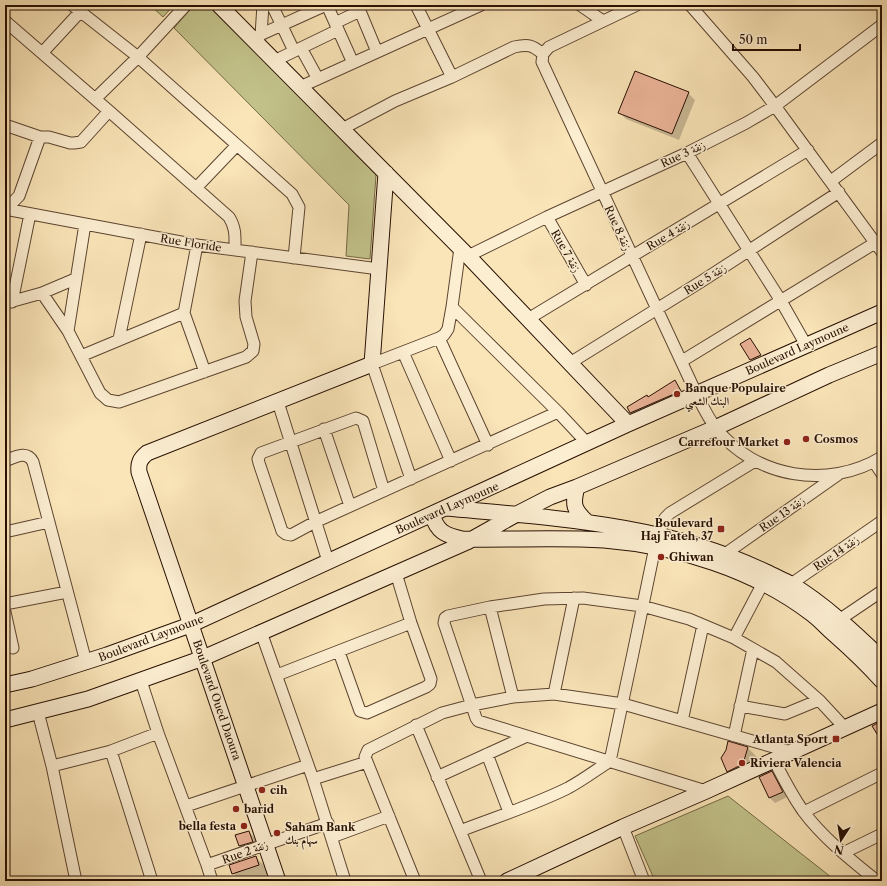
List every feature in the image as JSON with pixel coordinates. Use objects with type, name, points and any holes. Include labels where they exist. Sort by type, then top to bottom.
[{"type":"street","points":[[96,99],[138,57],[186,5]]},
{"type":"street","points":[[219,5],[257,36],[274,61],[464,252],[628,424]]},
{"type":"street","points":[[257,36],[263,5]]},
{"type":"street","points":[[272,5],[281,25],[318,79]]},
{"type":"street","points":[[257,36],[326,5],[353,63]]},
{"type":"street","points":[[416,5],[452,78]]},
{"type":"street","points":[[300,87],[481,5]]},
{"type":"street","points":[[580,5],[603,21]]},
{"type":"street","points":[[342,129],[395,101],[452,78],[514,47],[525,45],[533,46],[543,58],[549,47],[637,5]]},
{"type":"street","points":[[690,5],[753,77],[882,252]]},
{"type":"street","points":[[42,52],[76,8],[138,57],[292,194],[298,207],[294,258]]},
{"type":"street","points":[[274,61],[298,49],[336,26],[361,8],[377,52]]},
{"type":"street","points":[[5,21],[96,99],[228,217],[235,230],[235,250]]},
{"type":"street","name":"Rue 3 زنقة","points":[[464,252],[602,192],[687,153],[746,123],[775,106],[882,25]]},
{"type":"street","name":"Rue 8 زنقة","points":[[543,58],[602,192],[656,309],[696,393],[715,428],[733,446],[755,461],[775,470],[795,475],[818,476],[840,473]]},
{"type":"street","points":[[5,125],[40,137],[49,137],[70,143],[81,142],[109,111]]},
{"type":"street","points":[[7,209],[19,196],[40,137]]},
{"type":"street","points":[[831,181],[882,143]]},
{"type":"street","points":[[196,188],[237,145]]},
{"type":"street","name":"Rue 4 زنقة","points":[[528,319],[808,150]]},
{"type":"street","points":[[687,153],[781,301],[806,345]]},
{"type":"street","points":[[386,173],[372,364],[411,479]]},
{"type":"street","name":"Rue 5 زنقة","points":[[570,363],[749,251],[839,192]]},
{"type":"street","name":"Rue Floride","points":[[7,209],[197,245],[379,269]]},
{"type":"street","points":[[30,214],[8,303],[42,294],[75,279]]},
{"type":"street","name":"Rue 7 زنقة","points":[[547,217],[586,285]]},
{"type":"street","points":[[68,331],[75,279],[85,224]]},
{"type":"street","points":[[119,339],[141,234]]},
{"type":"street","points":[[682,361],[875,243]]},
{"type":"street","points":[[197,245],[184,313],[205,372]]},
{"type":"street","points":[[42,294],[68,331],[100,393],[108,400],[119,402],[246,357],[253,351],[254,344],[246,317],[245,302],[252,252]]},
{"type":"street","points":[[328,561],[278,402],[440,338],[444,335],[448,329],[464,252]]},
{"type":"street","points":[[452,306],[588,444]]},
{"type":"street","name":"Boulevard Laymoune","points":[[5,685],[32,679],[86,662],[190,625],[588,444],[696,393],[882,312]]},
{"type":"street","points":[[81,356],[184,313]]},
{"type":"street","points":[[440,338],[488,445]]},
{"type":"street","points":[[403,352],[451,461]]},
{"type":"street","points":[[5,720],[88,699],[203,658],[472,540],[514,515],[550,497],[715,428],[829,375],[882,353]]},
{"type":"street","name":"Boulevard Oued Daoura","points":[[278,402],[147,453],[140,460],[139,472],[278,881]]},
{"type":"street","points":[[384,491],[363,421],[356,418],[261,453],[258,459],[282,531],[291,535],[350,506],[384,491],[411,479],[451,461],[488,445],[558,412]]},
{"type":"street","points":[[324,430],[350,506]]},
{"type":"street","points":[[5,461],[21,454],[32,459],[86,662]]},
{"type":"street","points":[[840,473],[878,459],[882,474]]},
{"type":"street","points":[[460,831],[569,787],[584,779],[610,761],[656,541],[665,518],[670,513],[755,461]]},
{"type":"street","name":"Rue 13 زنقة","points":[[724,554],[840,473]]},
{"type":"street","points":[[577,487],[574,505],[579,515],[587,522]]},
{"type":"street","points":[[447,508],[587,522],[656,541],[737,571],[763,583],[789,598],[813,615],[865,662],[882,681]]},
{"type":"street","points":[[432,514],[437,527],[442,532],[462,540],[546,538],[692,543],[752,565],[791,584],[839,620],[882,659]]},
{"type":"street","name":"Rue 14 زنقة","points":[[791,584],[882,521]]},
{"type":"street","points":[[5,532],[49,522]]},
{"type":"street","points":[[338,652],[360,711],[367,713],[430,684],[431,679],[411,623],[396,573]]},
{"type":"street","points":[[734,638],[763,583]]},
{"type":"street","points":[[5,604],[67,592]]},
{"type":"street","points":[[839,620],[882,592]]},
{"type":"street","points":[[554,694],[574,598]]},
{"type":"street","points":[[706,791],[478,721],[444,623],[445,618],[448,616],[490,607],[544,599],[583,598],[642,606],[689,619],[734,638],[776,662],[819,700],[844,727]]},
{"type":"street","points":[[490,607],[513,697]]},
{"type":"street","points":[[5,612],[13,648]]},
{"type":"street","points":[[277,675],[411,623]]},
{"type":"street","points":[[682,721],[703,625]]},
{"type":"street","points":[[261,632],[328,823],[345,881]]},
{"type":"street","points":[[734,736],[754,649]]},
{"type":"street","points":[[141,681],[158,733],[186,806],[212,881]]},
{"type":"street","points":[[415,881],[365,757],[368,750],[442,713],[472,705],[513,697],[554,694],[623,704],[790,752]]},
{"type":"street","points":[[740,706],[785,714],[819,700]]},
{"type":"street","points":[[507,881],[622,827],[706,791],[882,711]]},
{"type":"street","points":[[38,712],[52,766],[76,881]]},
{"type":"street","points":[[416,725],[481,881]]},
{"type":"street","points":[[52,766],[112,751],[158,733]]},
{"type":"street","points":[[437,777],[527,736]]},
{"type":"street","points":[[112,751],[152,881]]},
{"type":"street","points":[[486,754],[509,812]]},
{"type":"street","points":[[774,760],[792,795],[804,812],[843,853],[877,881]]},
{"type":"street","points":[[313,779],[367,762]]},
{"type":"street","points":[[186,806],[308,765]]},
{"type":"street","points":[[804,812],[881,776]]},
{"type":"street","points":[[332,837],[389,816]]},
{"type":"street","name":"Rue 2 زنقة","points":[[207,866],[328,823]]},
{"type":"street","points":[[622,827],[644,881]]},
{"type":"street","points":[[843,853],[882,834]]},
{"type":"green space","points":[[150,5],[174,5],[163,17]]},
{"type":"green space","points":[[194,5],[209,5],[376,175],[370,259],[346,256],[349,205],[174,28]]},
{"type":"green space","points":[[728,796],[836,881],[655,881],[635,836]]},
{"type":"building","points":[[635,71],[689,92],[672,134],[618,113]]},
{"type":"building","points":[[750,338],[761,355],[750,360],[740,344]]},
{"type":"building","points":[[675,380],[681,391],[630,413],[627,407],[647,395],[648,397]]},
{"type":"building","points":[[882,721],[882,742],[872,726]]},
{"type":"building","points":[[728,741],[748,747],[743,764],[727,772],[721,758],[726,750]]},
{"type":"building","points":[[772,771],[783,792],[769,798],[759,777]]},
{"type":"building","points":[[249,831],[253,842],[239,846],[235,835]]},
{"type":"building","points":[[256,856],[259,865],[232,874],[229,865]]},
{"type":"place","name":"Banque Populaire البنك الشعبي","points":[[677,394]]},
{"type":"place","name":"Cosmos","points":[[806,439]]},
{"type":"place","name":"Carrefour Market","points":[[787,442]]},
{"type":"place","name":"Boulevard Haj Fateh, 37","points":[[721,529]]},
{"type":"place","name":"Ghiwan","points":[[661,557]]},
{"type":"place","name":"Atlanta Sport","points":[[836,739]]},
{"type":"place","name":"Riviera Valencia","points":[[742,763]]},
{"type":"place","name":"cih","points":[[262,790]]},
{"type":"place","name":"barid","points":[[236,809]]},
{"type":"place","name":"bella festa","points":[[244,826]]},
{"type":"place","name":"Saham Bank سهام بنك","points":[[277,833]]}]
